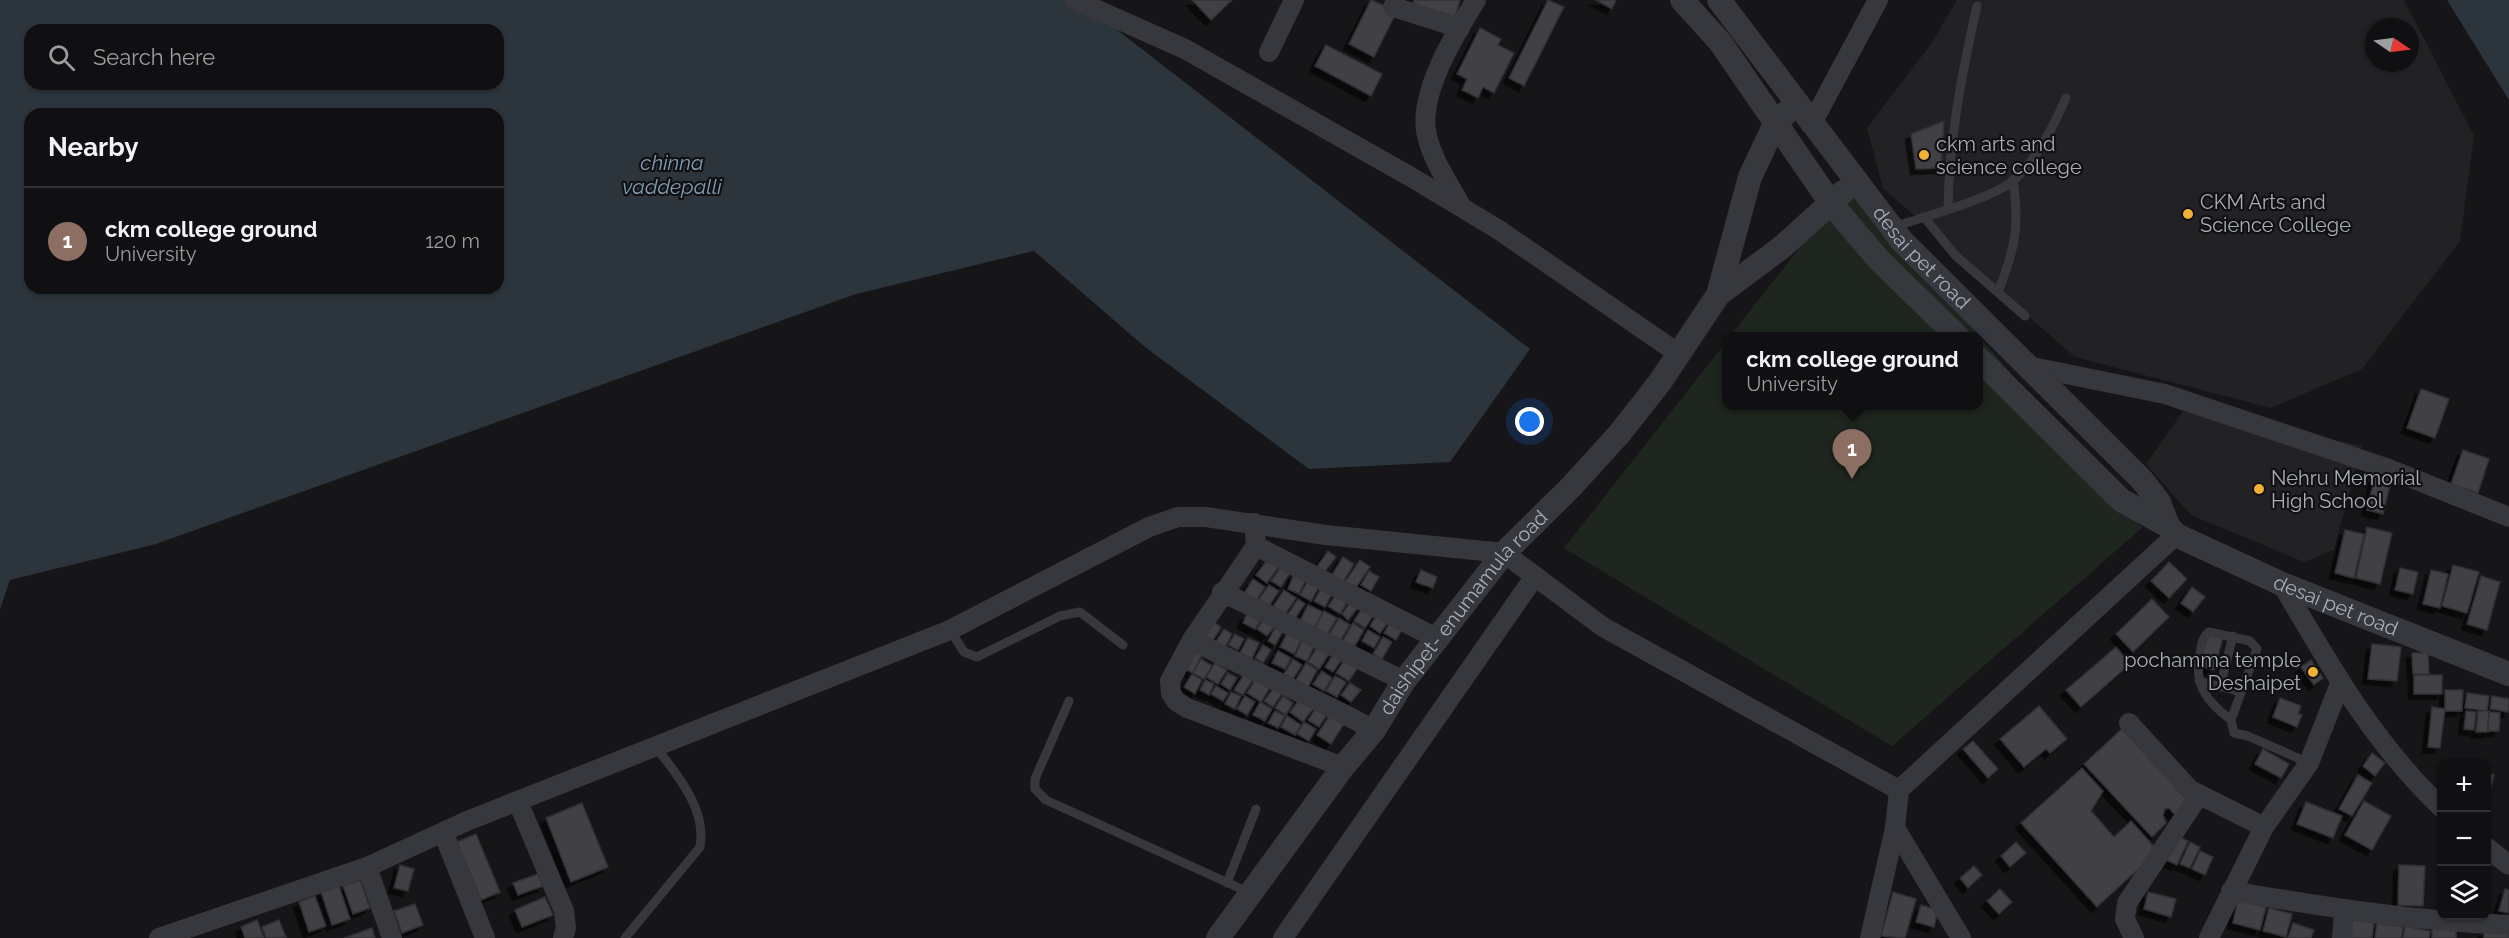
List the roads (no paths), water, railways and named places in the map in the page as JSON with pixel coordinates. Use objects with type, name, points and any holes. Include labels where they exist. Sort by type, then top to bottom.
[{"type":"street","points":[[1075,0],[1185,49],[1411,177],[1500,230],[1679,354]]},
{"type":"street","points":[[1269,52],[1294,0]]},
{"type":"street","points":[[1463,210],[1440,168],[1427,135],[1427,111],[1438,71],[1476,0]]},
{"type":"street","name":"desai pet road","points":[[1682,0],[1720,42],[1830,202],[1878,259],[1952,332]]},
{"type":"street","points":[[1811,125],[1878,0]]},
{"type":"street","name":"desai pet road","points":[[1723,2],[1811,125],[1891,228],[2142,480],[2159,502],[2172,530]]},
{"type":"street","points":[[1393,7],[1460,28]]},
{"type":"street","name":"daishipet- enumamula road","points":[[1218,938],[1343,767],[1374,730],[1404,681],[1503,553],[1571,487],[1620,433],[1679,354],[1718,295],[1750,177],[1776,122],[1796,104]]},
{"type":"street","name":"daishipet- enumamula road","points":[[1718,295],[1782,247],[1856,181]]},
{"type":"street","name":"desai pet road","points":[[1983,363],[2121,500],[2172,530],[2282,584],[2509,674]]},
{"type":"street","points":[[2027,366],[2165,394],[2389,469],[2509,518]]},
{"type":"street","points":[[159,938],[367,867],[443,832],[518,802],[659,751],[950,630],[1149,527],[1178,518],[1206,517],[1337,536],[1503,553],[1603,627],[1899,790]]},
{"type":"street","points":[[1254,523],[1256,546],[1222,592],[1192,640],[1170,681],[1171,693],[1176,701],[1188,708],[1343,767]]},
{"type":"street","points":[[1869,938],[1895,828],[1899,790],[2172,530]]},
{"type":"street","points":[[1256,546],[1436,638]]},
{"type":"street","points":[[1283,938],[1535,576]]},
{"type":"street","points":[[2282,584],[2340,684],[2385,745],[2423,791],[2437,804]]},
{"type":"street","points":[[1222,592],[1404,681]]},
{"type":"street","points":[[1192,640],[1257,673],[1315,698],[1374,730]]},
{"type":"street","points":[[2209,938],[2264,827],[2309,762],[2340,684]]},
{"type":"street","points":[[2129,723],[2190,790],[2264,827]]},
{"type":"street","points":[[2134,938],[2125,919],[2127,903],[2199,795]]},
{"type":"street","points":[[518,802],[564,911],[566,928],[563,938]]},
{"type":"street","points":[[1895,828],[1961,938]]},
{"type":"street","points":[[443,832],[485,938]]},
{"type":"street","points":[[2491,850],[2509,865]]},
{"type":"street","points":[[367,867],[392,938]]},
{"type":"street","points":[[2231,891],[2344,911],[2449,922],[2509,925]]},
{"type":"street","points":[[2342,938],[2344,911]]},
{"type":"lane","points":[[1948,208],[1953,132],[1962,74],[1977,6]]},
{"type":"lane","points":[[1891,228],[1996,191],[2013,180],[2028,164],[2066,98]]},
{"type":"lane","points":[[1998,292],[2015,240],[2018,217],[2013,180]]},
{"type":"lane","points":[[1924,217],[1955,255],[2025,316]]},
{"type":"lane","points":[[950,630],[964,652],[977,657],[1060,616],[1080,612],[1123,645]]},
{"type":"lane","points":[[2231,720],[2212,706],[2199,681],[2197,666],[2203,636],[2214,632],[2250,641],[2257,649],[2231,720],[2234,733],[2248,736],[2309,762]]},
{"type":"lane","points":[[2220,687],[2233,636]]},
{"type":"lane","points":[[2199,681],[2241,692]]},
{"type":"lane","points":[[1069,701],[1035,779],[1039,795],[1046,801],[1251,893]]},
{"type":"lane","points":[[625,938],[700,847],[701,822],[673,770],[659,751]]},
{"type":"lane","points":[[1227,883],[1256,808]]},
{"type":"water","name":"chinna vaddepalli","points":[[0,0],[1066,0],[1090,9],[1530,349],[1450,462],[1309,469],[1145,347],[1034,251],[856,294],[156,544],[10,580],[0,609]]},
{"type":"water","points":[[2447,0],[2509,0],[2509,100]]},
{"type":"place","name":"ckm arts and science college","points":[[1924,155]]},
{"type":"place","name":"CKM Arts and Science College","points":[[2188,214]]},
{"type":"place","name":"ckm college ground","points":[[1852,479]]},
{"type":"place","name":"Nehru Memorial High School","points":[[2259,489]]},
{"type":"place","name":"pochamma temple Deshaipet","points":[[2313,672]]}]
